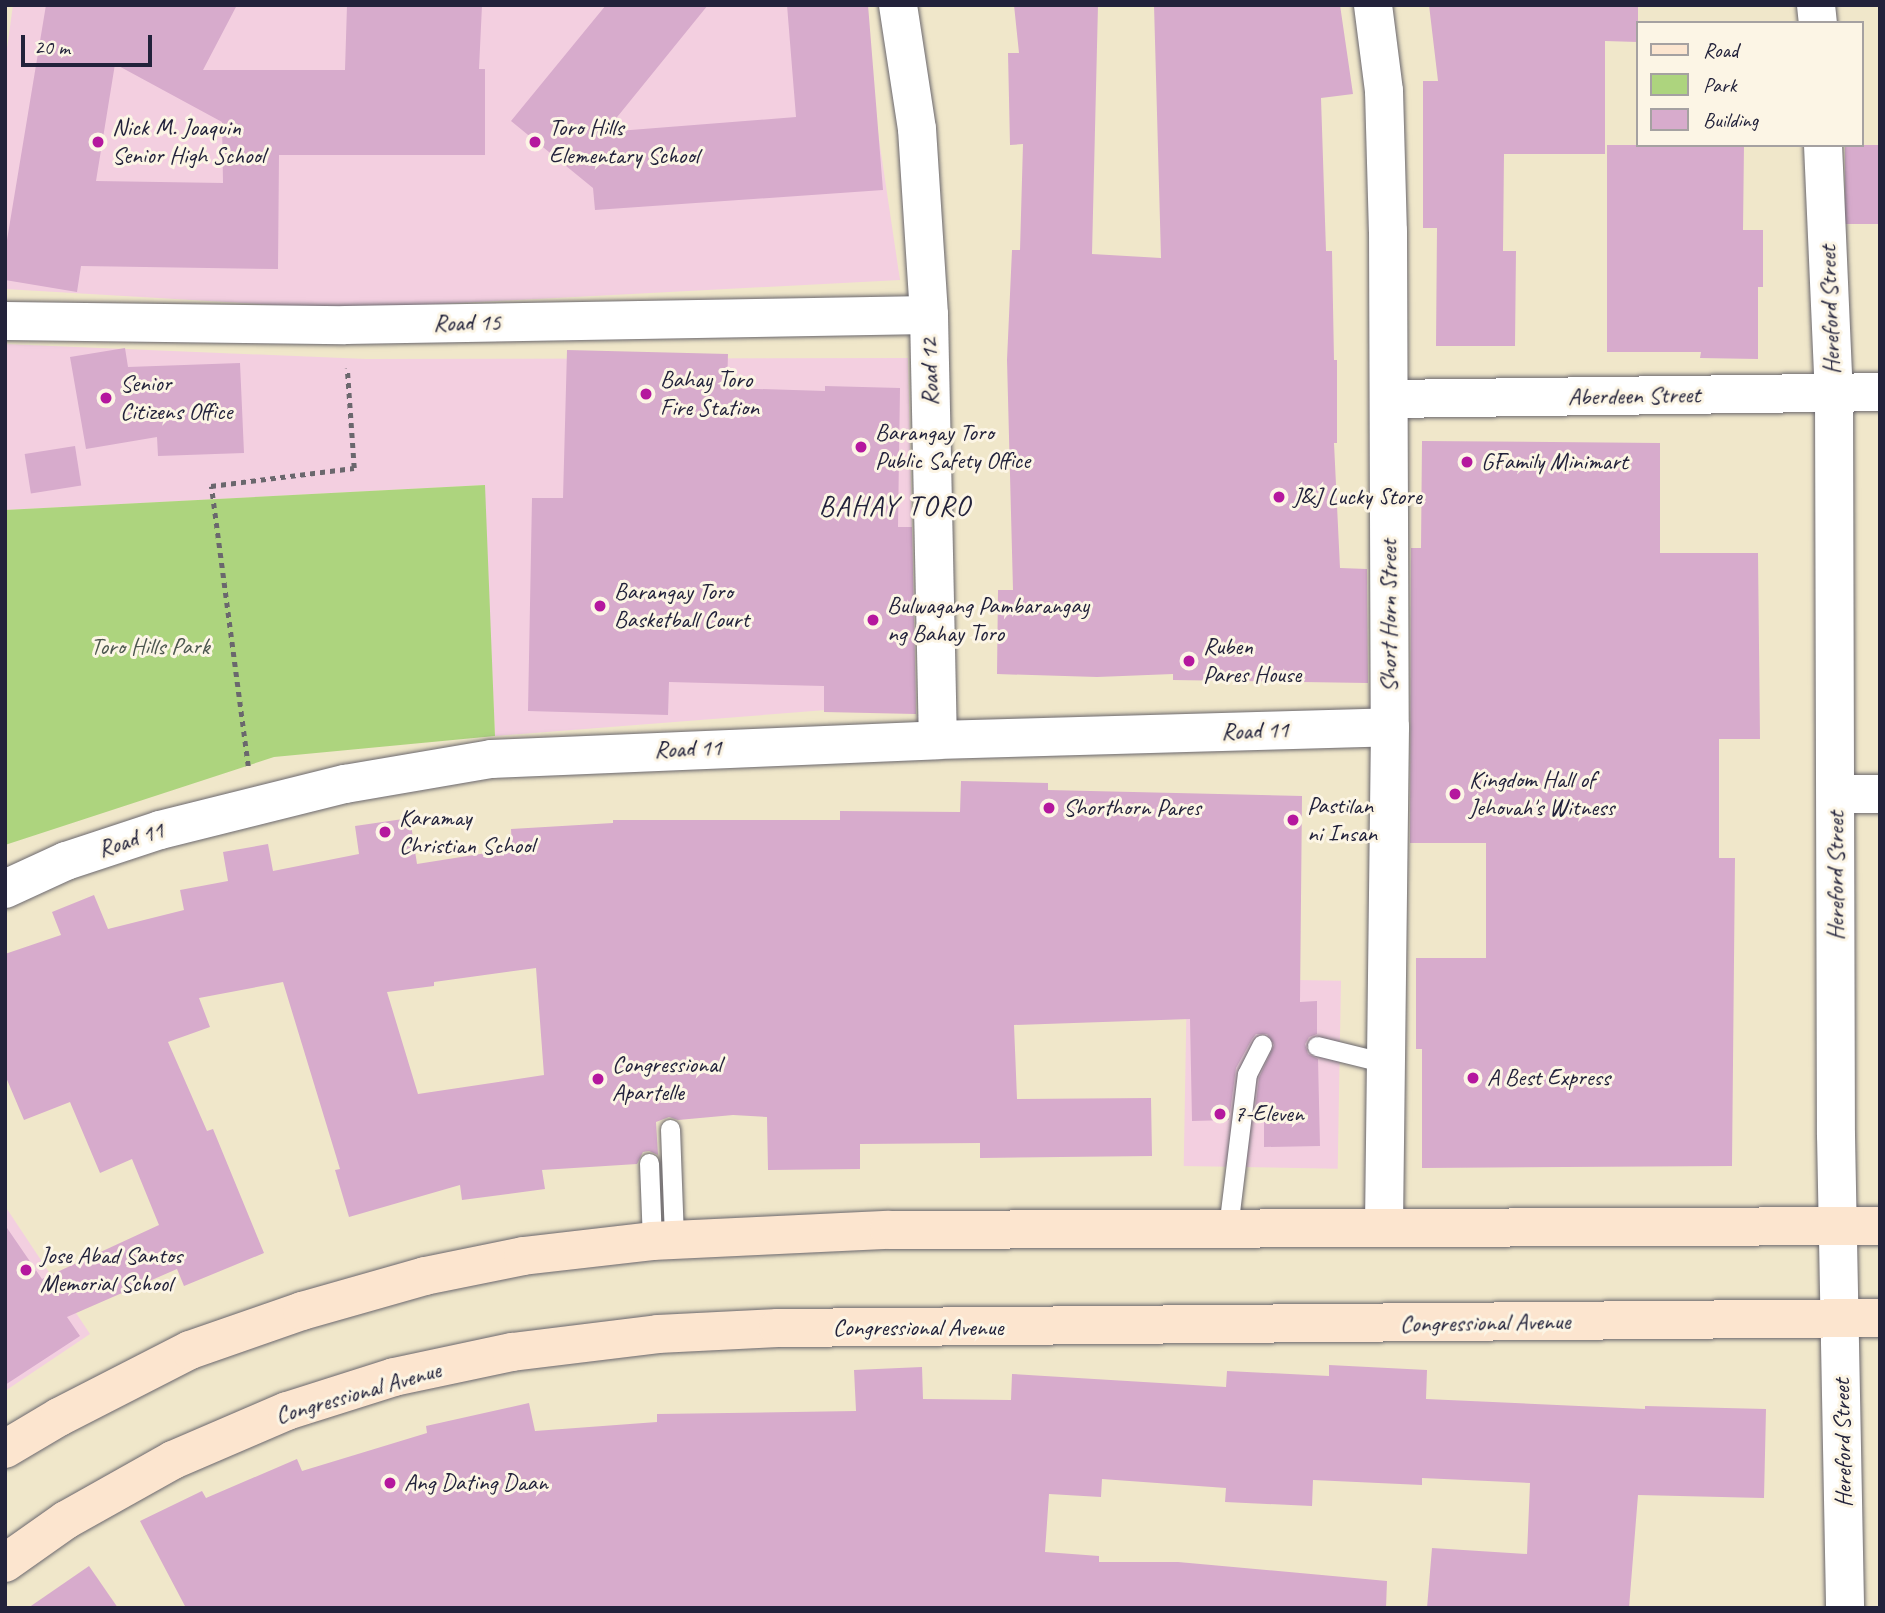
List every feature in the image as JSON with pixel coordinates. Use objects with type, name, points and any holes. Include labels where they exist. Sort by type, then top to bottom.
[{"type":"main road","points":[[5,1449],[59,1417],[190,1350],[302,1311],[425,1276],[523,1256],[663,1240],[889,1230],[1880,1226]]},
{"type":"main road","name":"Congressional Avenue","points":[[5,1563],[65,1520],[173,1460],[287,1410],[394,1377],[512,1352],[658,1335],[778,1328],[1880,1318]]},
{"type":"street","name":"Road 12","points":[[898,5],[917,129],[929,315],[938,740]]},
{"type":"street","name":"Short Horn Street","points":[[1373,5],[1384,91],[1389,399],[1390,727],[1384,1227]]},
{"type":"street","name":"Hereford Street","points":[[1823,147],[1834,394],[1839,1227],[1845,1608]]},
{"type":"street","name":"Road 15","points":[[5,321],[345,325],[929,315]]},
{"type":"street","name":"Aberdeen Street","points":[[1389,399],[1834,394],[1880,391]]},
{"type":"street","name":"Road 11","points":[[5,889],[66,861],[160,830],[345,784],[492,760],[938,740],[1390,727]]},
{"type":"street","points":[[1836,794],[1880,794]]},
{"type":"lane","points":[[1228,1228],[1247,1074],[1262,1045]]},
{"type":"lane","points":[[1317,1045],[1386,1063]]},
{"type":"lane","points":[[663,1240],[670,1129]]},
{"type":"lane","points":[[649,1163],[663,1240]]},
{"type":"path","points":[[254,806],[211,486],[354,468],[345,325]]},
{"type":"shaded area","name":"Toro Hills Elementary School","points":[[13,5],[859,5],[900,280],[343,309],[5,289],[5,63]]},
{"type":"shaded area","points":[[5,344],[366,359],[908,358],[916,703],[495,736],[484,485],[5,510]]},
{"type":"shaded area","points":[[1187,978],[1341,981],[1338,1169],[1184,1166]]},
{"type":"shaded area","name":"Jose Abad Santos Memorial School","points":[[5,1206],[90,1334],[5,1391]]},
{"type":"green space","name":"Toro Hills Park","points":[[485,485],[495,736],[274,757],[5,845],[5,510]]},
{"type":"building","points":[[46,5],[237,5],[203,70],[345,70],[347,5],[482,5],[479,69],[485,69],[485,155],[279,155],[278,269],[81,266],[77,292],[5,280],[5,252]],"holes":[[[115,64],[222,122],[223,183],[96,181]]]},
{"type":"building","points":[[606,5],[708,5],[605,132],[796,117],[787,5],[868,5],[883,190],[595,210],[593,188],[511,121]]},
{"type":"building","points":[[1014,5],[1098,5],[1092,254],[1161,258],[1154,5],[1340,5],[1353,94],[1321,98],[1326,251],[1332,251],[1334,360],[1337,360],[1337,443],[1334,443],[1340,568],[1367,569],[1368,683],[1173,680],[1173,674],[1097,677],[997,674],[998,590],[1013,590],[1007,360],[1012,250],[1020,250],[1023,144],[1010,145],[1008,53],[1019,53]]},
{"type":"building","points":[[1429,5],[1638,5],[1636,42],[1605,41],[1605,154],[1504,154],[1503,251],[1516,251],[1515,346],[1436,346],[1437,228],[1423,228],[1423,81],[1438,81]]},
{"type":"building","points":[[1607,145],[1744,147],[1743,230],[1763,230],[1763,287],[1758,287],[1758,359],[1700,358],[1701,352],[1607,352]]},
{"type":"building","points":[[1880,145],[1880,224],[1845,224],[1845,147]]},
{"type":"building","points":[[125,348],[128,367],[240,363],[244,453],[158,456],[157,437],[86,449],[70,357]]},
{"type":"building","points":[[567,350],[728,354],[727,388],[825,391],[825,386],[900,388],[898,527],[912,527],[916,714],[824,712],[824,686],[669,682],[668,715],[528,711],[532,498],[563,498]]},
{"type":"building","points":[[1422,441],[1660,443],[1660,553],[1758,553],[1760,739],[1719,739],[1719,858],[1735,858],[1732,1166],[1422,1168],[1422,1049],[1416,1049],[1416,958],[1486,958],[1486,843],[1410,843],[1411,548],[1421,548]]},
{"type":"building","points":[[75,446],[81,486],[31,493],[25,454]]},
{"type":"building","points":[[961,781],[1048,783],[1048,790],[1302,796],[1300,1002],[1317,1001],[1317,1034],[1309,1037],[1305,1044],[1308,1054],[1318,1059],[1320,1146],[1264,1147],[1264,1119],[1254,1120],[1259,1078],[1274,1045],[1267,1034],[1256,1034],[1236,1068],[1229,1120],[1192,1121],[1190,1019],[1014,1025],[1017,1099],[1151,1098],[1152,1156],[980,1158],[980,1143],[860,1144],[860,1169],[768,1170],[767,1117],[733,1115],[678,1120],[669,1117],[656,1122],[658,1155],[649,1151],[643,1152],[637,1164],[542,1170],[545,1189],[462,1200],[460,1185],[349,1217],[335,1170],[340,1169],[283,982],[199,998],[210,1027],[168,1042],[207,1131],[213,1129],[264,1253],[184,1286],[177,1269],[67,1317],[80,1336],[5,1385],[5,1225],[42,1279],[159,1225],[132,1159],[100,1173],[70,1102],[24,1120],[5,1075],[5,954],[61,935],[52,912],[94,895],[108,929],[184,910],[180,890],[228,881],[223,852],[268,844],[273,871],[359,854],[355,826],[410,818],[417,864],[512,849],[511,829],[613,823],[613,820],[840,820],[840,811],[960,812]],"holes":[[[536,968],[544,1075],[418,1094],[387,992],[434,986],[434,982]]]},
{"type":"building","points":[[1329,1365],[1427,1370],[1426,1399],[1645,1409],[1645,1406],[1766,1409],[1764,1498],[1638,1495],[1629,1608],[1427,1608],[1432,1548],[1527,1554],[1530,1483],[1422,1478],[1422,1485],[1313,1480],[1312,1506],[1225,1502],[1226,1488],[1102,1479],[1101,1497],[1049,1494],[1045,1552],[1099,1556],[1099,1562],[1178,1562],[1387,1581],[1386,1608],[186,1608],[140,1521],[202,1491],[206,1498],[297,1459],[302,1471],[427,1433],[426,1426],[529,1403],[535,1431],[657,1422],[657,1414],[856,1411],[854,1370],[922,1367],[923,1399],[1011,1400],[1012,1374],[1226,1387],[1227,1371],[1329,1376]]},
{"type":"building","points":[[89,1566],[118,1608],[28,1608]]},
{"type":"place","name":"Nick M. Joaquin Senior High School","points":[[98,142]]},
{"type":"place","name":"Toro Hills Elementary School","points":[[535,142]]},
{"type":"place","name":"Bahay Toro Fire Station","points":[[646,394]]},
{"type":"place","name":"Senior Citizens Office","points":[[106,398]]},
{"type":"place","name":"Barangay Toro Public Safety Office","points":[[861,447]]},
{"type":"place","name":"GFamily Minimart","points":[[1467,462]]},
{"type":"place","name":"J&J Lucky Store","points":[[1279,497]]},
{"type":"place","name":"Barangay Toro Basketball Court","points":[[600,606]]},
{"type":"place","name":"Bulwagang Pambarangay ng Bahay Toro","points":[[873,620]]},
{"type":"place","name":"Ruben Pares House","points":[[1189,661]]},
{"type":"place","name":"Kingdom Hall of Jehovah's Witness","points":[[1455,794]]},
{"type":"place","name":"Shorthorn Pares","points":[[1049,808]]},
{"type":"place","name":"Pastilan ni Insan","points":[[1293,820]]},
{"type":"place","name":"Karamay Christian School","points":[[385,832]]},
{"type":"place","name":"A Best Express","points":[[1473,1078]]},
{"type":"place","name":"Congressional Apartelle","points":[[598,1079]]},
{"type":"place","name":"7-Eleven","points":[[1220,1114]]},
{"type":"place","name":"Jose Abad Santos Memorial School","points":[[26,1270]]},
{"type":"place","name":"Ang Dating Daan","points":[[390,1483]]},
{"type":"district","name":"BAHAY TORO","points":[[895,506]]}]
